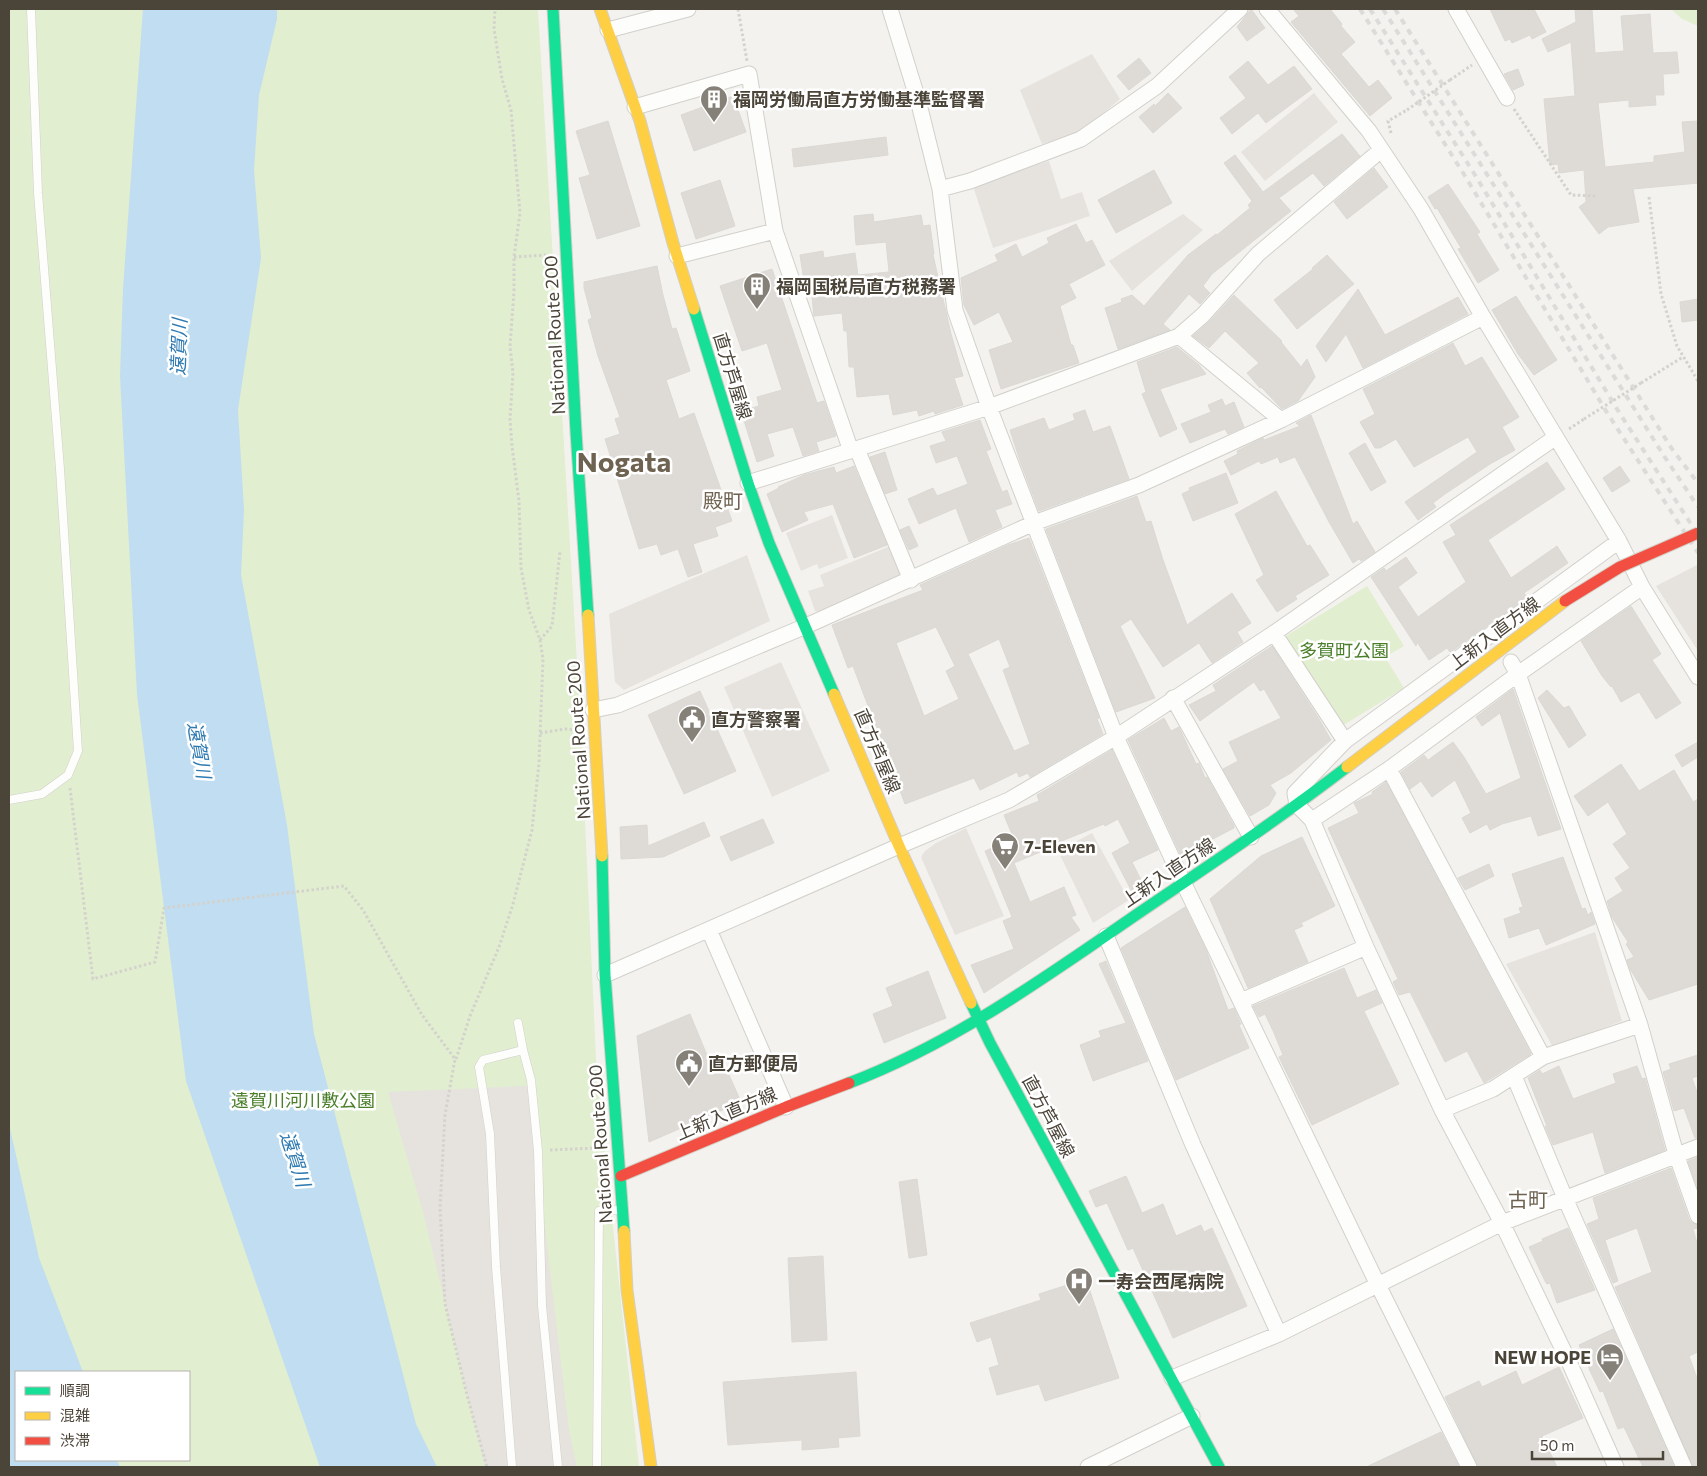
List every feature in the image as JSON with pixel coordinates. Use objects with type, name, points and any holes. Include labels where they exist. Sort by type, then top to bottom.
[{"type":"main road","name":"National Route 200","points":[[553,9],[583,541],[602,836],[606,975],[621,1176],[627,1290],[651,1467]]},
{"type":"main road","name":"直方芦屋線","points":[[600,9],[635,107],[678,256],[748,483],[769,543],[900,846],[979,1020],[1113,1273],[1219,1467]]},
{"type":"main road","name":"上新入直方線","points":[[621,1176],[786,1107],[875,1073],[979,1020],[1106,936],[1297,805],[1565,602],[1620,567],[1698,533]]},
{"type":"street","points":[[608,30],[688,9]]},
{"type":"street","points":[[890,9],[918,100],[940,189],[955,310],[988,407],[1116,737],[1183,882],[1378,1285],[1469,1467]]},
{"type":"street","points":[[940,189],[970,181],[1081,139],[1157,86],[1240,9]]},
{"type":"street","points":[[1267,9],[1369,132],[1421,208],[1483,317],[1619,542],[1642,587],[1698,677]]},
{"type":"street","points":[[1456,9],[1482,58],[1507,98]]},
{"type":"street","points":[[635,107],[749,74],[775,231],[854,450],[911,580]]},
{"type":"street","points":[[748,483],[988,407],[1179,336],[1202,315],[1258,254],[1381,150]]},
{"type":"street","points":[[678,256],[775,231]]},
{"type":"street","points":[[594,710],[618,705],[806,626],[911,580],[1034,522],[1139,485],[1281,420],[1483,317]]},
{"type":"street","points":[[1179,336],[1281,420]]},
{"type":"street","points":[[606,975],[1009,800],[1116,737],[1274,633],[1556,438]]},
{"type":"street","points":[[1616,1467],[1570,1364],[1502,1222],[1442,1110],[1366,947],[1312,820],[1297,805],[1295,793],[1345,741],[1619,542]]},
{"type":"street","points":[[1312,820],[1389,769],[1515,668],[1642,587]]},
{"type":"street","points":[[1274,633],[1345,741]]},
{"type":"street","points":[[1515,668],[1640,1026],[1676,1154],[1698,1216]]},
{"type":"street","points":[[1173,698],[1251,837]]},
{"type":"street","points":[[1389,769],[1543,1057]]},
{"type":"street","points":[[709,930],[786,1107]]},
{"type":"street","points":[[1106,936],[1193,1145],[1279,1334]]},
{"type":"street","points":[[1241,1001],[1366,947]]},
{"type":"street","points":[[1442,1110],[1493,1089],[1543,1057],[1640,1026]]},
{"type":"street","points":[[1514,1076],[1565,1198],[1684,1467]]},
{"type":"street","points":[[1172,1378],[1279,1334],[1502,1222],[1698,1147]]},
{"type":"street","points":[[1088,1467],[1192,1416]]},
{"type":"lane","points":[[9,800],[42,794],[68,775],[78,751],[60,478],[38,193],[30,9]]},
{"type":"lane","points":[[518,1023],[531,1080],[538,1151],[542,1306],[558,1467]]},
{"type":"lane","points":[[512,1467],[496,1266],[490,1134],[480,1067],[483,1060],[523,1050]]},
{"type":"lane","points":[[597,1467],[599,1211],[623,1210]]},
{"type":"path","points":[[487,1467],[445,1304],[440,1208],[444,1116],[456,1059],[470,1016],[513,904],[532,830],[539,763],[543,660],[540,640],[529,610],[521,568],[519,502],[510,419],[513,373],[510,346],[514,291],[514,257],[520,213],[511,110],[502,79],[494,28],[495,9]]},
{"type":"path","points":[[738,9],[749,74]]},
{"type":"path","points":[[1381,150],[1392,142],[1388,120],[1406,110],[1482,58]]},
{"type":"path","points":[[1507,98],[1571,195],[1597,196]]},
{"type":"path","points":[[1649,197],[1661,294],[1677,346],[1698,381]]},
{"type":"path","points":[[514,257],[533,256]]},
{"type":"path","points":[[1584,419],[1683,357]]},
{"type":"path","points":[[540,640],[552,626],[561,542],[583,541]]},
{"type":"path","points":[[540,733],[565,730]]},
{"type":"path","points":[[68,775],[93,979],[155,962],[164,908],[344,886],[363,910],[422,1014],[456,1059]]},
{"type":"path","points":[[538,1151],[597,1147],[598,1156]]},
{"type":"green space","name":"遠賀川河川敷公園","points":[[9,9],[538,9],[580,713],[597,1080],[639,1467],[9,1467]]},
{"type":"green space","points":[[1671,9],[1698,9],[1698,26],[1682,19]]},
{"type":"green space","name":"多賀町公園","points":[[1367,586],[1404,646],[1385,657],[1404,688],[1342,726],[1286,636]]},
{"type":"shaded area","points":[[1092,54],[1120,99],[1088,126],[1071,136],[1042,144],[1020,90]]},
{"type":"shaded area","points":[[1314,93],[1338,122],[1265,181],[1241,152]]},
{"type":"shaded area","points":[[1049,161],[1061,199],[1082,192],[1090,216],[993,248],[973,186]]},
{"type":"shaded area","points":[[1183,214],[1203,230],[1132,291],[1109,261]]},
{"type":"shaded area","points":[[832,515],[848,558],[819,569],[817,564],[801,571],[786,533]]},
{"type":"shaded area","points":[[890,546],[903,575],[822,612],[815,611],[808,591],[824,586],[820,575]]},
{"type":"shaded area","points":[[747,555],[770,621],[624,690],[615,682],[609,614]]},
{"type":"shaded area","points":[[1698,566],[1698,651],[1656,586]]},
{"type":"shaded area","points":[[781,662],[830,771],[772,797],[724,687]]},
{"type":"shaded area","points":[[966,828],[1004,916],[955,935],[921,857],[925,851],[936,843]]},
{"type":"shaded area","points":[[1092,833],[1129,900],[1093,923],[1058,851]]},
{"type":"shaded area","points":[[1595,932],[1622,1021],[1553,1047],[1506,964]]},
{"type":"shaded area","points":[[528,1086],[569,1430],[577,1467],[485,1467],[423,1212],[388,1092]]},
{"type":"water","name":"遠賀川","points":[[143,9],[277,9],[277,19],[259,95],[254,170],[261,258],[238,410],[244,510],[241,575],[287,825],[314,1034],[416,1424],[437,1467],[320,1467],[186,1081],[137,694],[120,376],[123,289]]},
{"type":"water","points":[[9,1124],[39,1258],[83,1371],[15,1371],[15,1461],[117,1461],[120,1467],[9,1467]]},
{"type":"building","points":[[1251,9],[1265,28],[1247,41],[1237,27]]},
{"type":"building","points":[[1293,9],[1330,9],[1355,42],[1341,54],[1369,87],[1378,80],[1392,98],[1370,116],[1291,22],[1299,16]]},
{"type":"building","points":[[1490,9],[1534,9],[1546,32],[1532,39],[1530,35],[1512,43],[1510,39],[1505,41]]},
{"type":"building","points":[[1575,9],[1592,9],[1595,53],[1624,51],[1621,16],[1650,14],[1653,53],[1677,52],[1679,73],[1663,74],[1664,95],[1655,95],[1656,105],[1629,107],[1629,100],[1598,103],[1605,167],[1654,162],[1654,156],[1685,152],[1682,122],[1698,121],[1698,183],[1633,189],[1639,222],[1608,227],[1599,234],[1579,207],[1586,202],[1584,170],[1559,173],[1558,164],[1550,165],[1544,99],[1575,96],[1571,42],[1548,52],[1542,39],[1576,22]]},
{"type":"building","points":[[1139,58],[1151,73],[1129,90],[1117,76]]},
{"type":"building","points":[[1248,61],[1268,85],[1294,66],[1312,89],[1266,123],[1258,113],[1232,134],[1220,118],[1246,98],[1229,77]]},
{"type":"building","points":[[1518,69],[1524,85],[1513,90],[1504,74]]},
{"type":"building","points":[[1168,93],[1182,108],[1153,133],[1139,117],[1154,104],[1155,106]]},
{"type":"building","name":"福岡労働局直方労働基準監督署","points":[[733,96],[746,132],[694,151],[681,115]]},
{"type":"building","points":[[608,121],[640,226],[597,239],[579,178],[590,175],[576,131]]},
{"type":"building","points":[[1342,134],[1360,156],[1324,186],[1313,173],[1279,198],[1291,211],[1212,274],[1203,286],[1210,293],[1200,304],[1189,294],[1163,324],[1170,330],[1118,349],[1105,308],[1122,302],[1121,299],[1132,295],[1144,306],[1188,255],[1217,235],[1250,208],[1248,205],[1252,201],[1224,163],[1235,155],[1263,192]]},
{"type":"building","points":[[886,137],[888,155],[794,167],[792,149]]},
{"type":"building","points":[[1374,168],[1388,187],[1347,219],[1334,202]]},
{"type":"building","points":[[1154,170],[1172,203],[1116,233],[1098,200]]},
{"type":"building","points":[[720,180],[735,226],[696,239],[681,193]]},
{"type":"building","points":[[1448,184],[1480,232],[1477,234],[1499,270],[1478,283],[1458,249],[1461,248],[1437,208],[1435,209],[1428,197]]},
{"type":"building","points":[[873,214],[874,222],[921,215],[923,226],[930,225],[933,255],[951,334],[963,376],[954,378],[963,405],[935,414],[934,411],[919,416],[917,410],[893,415],[889,394],[857,397],[854,367],[849,367],[847,331],[844,331],[842,313],[814,316],[811,287],[805,288],[800,255],[823,251],[824,258],[855,253],[858,275],[889,272],[886,242],[856,245],[854,216]]},
{"type":"building","points":[[1076,224],[1086,243],[1092,240],[1105,265],[1069,284],[1076,298],[1060,306],[1071,345],[1073,345],[1079,363],[1001,389],[989,350],[1013,342],[999,312],[974,325],[964,305],[961,278],[998,261],[995,255],[1016,244],[1022,257],[1049,243],[1047,238]]},
{"type":"building","points":[[1327,255],[1354,284],[1297,329],[1274,300],[1313,269]]},
{"type":"building","points":[[657,266],[672,329],[676,328],[690,371],[666,380],[679,419],[694,413],[732,521],[715,527],[718,536],[693,544],[702,572],[688,577],[678,549],[661,555],[657,544],[639,549],[605,439],[620,434],[615,419],[620,417],[598,356],[588,320],[592,318],[584,288],[584,282]]},
{"type":"building","points":[[772,269],[817,403],[824,401],[836,436],[816,442],[819,451],[803,456],[793,427],[767,434],[774,456],[757,462],[741,411],[759,406],[757,397],[782,390],[767,343],[742,351],[720,286]]},
{"type":"building","points":[[1358,289],[1385,335],[1458,297],[1468,314],[1363,368],[1346,334],[1326,362],[1316,346]]},
{"type":"building","points":[[1234,295],[1282,341],[1301,367],[1307,359],[1315,377],[1298,401],[1282,409],[1260,388],[1247,373],[1259,363],[1225,331],[1209,348],[1193,336]]},
{"type":"building","points":[[1516,296],[1557,360],[1534,375],[1518,354],[1492,310]]},
{"type":"building","points":[[1698,299],[1698,320],[1682,322],[1680,302]]},
{"type":"building","points":[[1453,343],[1465,366],[1482,357],[1519,417],[1502,427],[1515,450],[1445,494],[1433,503],[1436,507],[1418,520],[1405,502],[1477,452],[1468,437],[1414,467],[1396,439],[1380,448],[1375,448],[1360,422],[1375,414],[1363,389]]},
{"type":"building","points":[[1177,347],[1199,365],[1206,374],[1160,389],[1177,429],[1160,437],[1142,394],[1146,392],[1137,362]]},
{"type":"building","points":[[1222,399],[1225,406],[1234,402],[1244,427],[1228,434],[1225,429],[1190,443],[1181,424],[1211,412],[1208,405]]},
{"type":"building","points":[[1085,410],[1093,432],[1110,426],[1129,479],[1039,511],[1010,430],[1044,418],[1049,430],[1075,420],[1073,414]]},
{"type":"building","points":[[1311,415],[1353,524],[1357,521],[1375,552],[1361,561],[1359,559],[1353,563],[1295,457],[1280,463],[1278,457],[1261,464],[1259,461],[1231,475],[1224,461],[1238,454],[1237,451],[1263,438],[1264,440],[1300,426],[1296,423]]},
{"type":"building","points":[[980,420],[991,449],[986,451],[1002,492],[1007,490],[1012,504],[995,510],[1002,527],[969,542],[956,508],[919,524],[908,499],[933,488],[937,496],[968,484],[957,456],[936,463],[930,446],[946,441],[942,432]]},
{"type":"building","points":[[1365,443],[1386,482],[1371,491],[1349,453]]},
{"type":"building","points":[[885,452],[897,490],[885,494],[870,457]]},
{"type":"building","points":[[1547,462],[1565,489],[1488,540],[1511,578],[1557,546],[1568,563],[1524,593],[1527,597],[1455,649],[1450,652],[1447,648],[1429,660],[1417,642],[1416,646],[1371,577],[1384,568],[1386,571],[1406,557],[1417,573],[1398,587],[1418,617],[1466,582],[1443,542],[1456,535],[1450,525]]},
{"type":"building","points":[[854,466],[887,545],[854,558],[833,504],[804,512],[808,520],[782,532],[767,494],[804,475],[834,467],[836,473]]},
{"type":"building","points":[[1620,466],[1630,481],[1612,492],[1603,478]]},
{"type":"building","points":[[1226,473],[1238,503],[1193,521],[1182,494],[1190,490],[1189,488]]},
{"type":"building","points":[[1276,491],[1307,546],[1310,545],[1329,575],[1295,596],[1297,599],[1277,612],[1256,580],[1264,575],[1235,514]]},
{"type":"building","points":[[1137,496],[1146,522],[1151,521],[1187,625],[1232,593],[1251,623],[1237,632],[1243,642],[1212,663],[1199,643],[1163,667],[1131,619],[1120,626],[1155,698],[1116,712],[1046,529]]},
{"type":"building","points":[[909,526],[918,546],[909,550],[900,530]]},
{"type":"building","points":[[1029,538],[1099,718],[1097,719],[1103,734],[1030,777],[1028,773],[1019,777],[1017,772],[980,790],[974,778],[905,804],[853,666],[848,668],[832,625],[923,590],[920,585],[1008,545]],"holes":[[[936,627],[955,666],[946,671],[959,699],[924,716],[896,643]],[[999,639],[1010,667],[1003,670],[1030,744],[1014,751],[968,654]]]},
{"type":"building","points":[[1631,606],[1661,654],[1652,660],[1681,703],[1656,719],[1639,692],[1621,702],[1612,686],[1602,676],[1581,641]]},
{"type":"building","points":[[1272,646],[1331,740],[1291,773],[1270,785],[1276,793],[1269,805],[1250,816],[1223,769],[1238,761],[1229,742],[1281,718],[1264,689],[1260,691],[1254,682],[1200,721],[1189,705],[1216,691],[1213,685]]},
{"type":"building","points":[[1513,689],[1561,829],[1538,836],[1531,816],[1502,824],[1490,830],[1487,824],[1470,833],[1462,818],[1471,813],[1455,780],[1432,797],[1421,781],[1410,789],[1401,772],[1424,755],[1428,760],[1453,742],[1486,794],[1521,778],[1500,713],[1482,726],[1476,717]]},
{"type":"building","points":[[1547,690],[1564,708],[1569,706],[1586,735],[1569,748],[1538,698]]},
{"type":"building","name":"直方警察署","points":[[700,691],[736,771],[684,794],[648,715]]},
{"type":"building","points":[[1164,718],[1171,731],[1179,727],[1196,764],[1199,763],[1205,778],[1207,777],[1234,826],[1234,828],[1209,841],[1210,845],[1183,860],[1128,740]]},
{"type":"building","points":[[1698,742],[1698,757],[1682,767],[1675,755]]},
{"type":"building","points":[[1112,750],[1158,850],[1132,862],[1144,886],[1132,892],[1112,853],[1130,843],[1118,819],[1105,826],[1104,824],[1044,848],[1045,850],[1014,863],[1030,902],[1064,887],[1076,915],[1071,917],[1080,930],[984,993],[971,965],[1014,949],[1003,921],[1012,917],[985,851],[1014,839],[1004,815],[1039,801],[1037,795]]},
{"type":"building","points":[[1621,764],[1639,791],[1674,770],[1693,802],[1698,799],[1698,984],[1649,1000],[1630,969],[1627,960],[1634,957],[1626,944],[1628,942],[1612,917],[1607,901],[1623,891],[1615,878],[1630,868],[1613,844],[1627,834],[1608,802],[1588,816],[1574,796]]},
{"type":"building","points":[[1386,782],[1531,1054],[1484,1083],[1467,1051],[1445,1062],[1410,992],[1399,995],[1393,982],[1398,979],[1328,828],[1359,813],[1354,803],[1373,794],[1372,792]]},
{"type":"building","points":[[763,819],[774,843],[731,861],[720,837]]},
{"type":"building","points":[[704,822],[710,836],[663,857],[621,859],[620,827],[647,825],[648,846]]},
{"type":"building","points":[[1302,837],[1335,906],[1301,923],[1303,926],[1294,930],[1308,962],[1248,988],[1210,899],[1261,856]]},
{"type":"building","points":[[1563,857],[1582,909],[1585,908],[1588,915],[1591,912],[1595,924],[1546,945],[1539,928],[1509,938],[1504,919],[1521,913],[1519,908],[1523,907],[1512,874]]},
{"type":"building","points":[[1489,864],[1494,876],[1465,890],[1458,878]]},
{"type":"building","points":[[1185,907],[1206,950],[1228,1010],[1234,1008],[1249,1048],[1176,1080],[1121,948]]},
{"type":"building","points":[[1106,961],[1148,1061],[1093,1081],[1080,1045],[1101,1037],[1099,1031],[1126,1023],[1099,964]]},
{"type":"building","points":[[1344,968],[1357,998],[1376,990],[1382,1003],[1364,1011],[1399,1084],[1312,1125],[1279,1057],[1283,1055],[1265,1014],[1259,1017],[1253,1006]]},
{"type":"building","points":[[928,971],[946,1018],[884,1043],[873,1014],[893,1006],[886,988]]},
{"type":"building","name":"直方郵便局","points":[[690,1014],[714,1072],[726,1068],[741,1102],[649,1142],[637,1036]]},
{"type":"building","points":[[1698,1055],[1698,1076],[1692,1078],[1698,1095],[1698,1138],[1695,1138],[1684,1108],[1674,1111],[1663,1072],[1671,1069],[1669,1064]]},
{"type":"building","points":[[1559,1066],[1573,1099],[1616,1083],[1613,1074],[1637,1066],[1642,1079],[1645,1078],[1665,1150],[1605,1173],[1593,1132],[1553,1145],[1528,1078],[1540,1070],[1542,1074]]},
{"type":"building","points":[[1698,1157],[1698,1189],[1688,1161]]},
{"type":"building","points":[[1671,1168],[1689,1219],[1692,1223],[1698,1225],[1698,1228],[1693,1229],[1698,1247],[1698,1352],[1689,1356],[1698,1381],[1698,1467],[1693,1467],[1615,1287],[1652,1272],[1637,1228],[1605,1240],[1618,1281],[1613,1283],[1587,1224],[1599,1219],[1593,1198]]},
{"type":"building","points":[[1126,1176],[1142,1213],[1163,1204],[1176,1236],[1201,1225],[1204,1232],[1212,1228],[1247,1306],[1173,1338],[1133,1248],[1128,1250],[1107,1203],[1096,1207],[1089,1191]]},
{"type":"building","points":[[917,1179],[927,1255],[909,1258],[899,1182]]},
{"type":"building","points":[[1568,1228],[1595,1290],[1557,1303],[1550,1283],[1547,1284],[1545,1281],[1529,1247]]},
{"type":"building","points":[[823,1256],[827,1340],[792,1342],[788,1258]]},
{"type":"building","points":[[1086,1279],[1119,1378],[1045,1401],[1039,1384],[997,1395],[989,1368],[999,1365],[991,1337],[977,1342],[970,1323],[1041,1300],[1039,1294]]},
{"type":"building","points":[[1613,1329],[1674,1467],[1643,1467],[1624,1427],[1618,1429],[1603,1391],[1600,1392],[1591,1373],[1579,1345]]},
{"type":"building","points":[[1559,1367],[1583,1418],[1542,1436],[1557,1467],[1478,1467],[1445,1397],[1479,1381],[1482,1387],[1516,1371],[1522,1385]]},
{"type":"building","points":[[856,1372],[860,1436],[838,1438],[839,1447],[802,1450],[802,1440],[728,1445],[723,1382]]},
{"type":"building","points":[[1441,1432],[1459,1467],[1366,1467]]},
{"type":"railway","points":[[1360,9],[1465,176],[1606,411],[1698,553]]},
{"type":"railway","points":[[1370,9],[1475,175],[1617,409],[1698,535]]},
{"type":"railway","points":[[1383,9],[1698,507]]},
{"type":"railway","points":[[1395,9],[1672,449],[1698,483]]},
{"type":"traffic: fast","points":[[553,9],[588,615]]},
{"type":"traffic: fast","points":[[694,309],[748,483],[769,543],[834,694]]},
{"type":"traffic: fast","points":[[849,1083],[924,1049],[996,1009],[1241,844],[1347,767]]},
{"type":"traffic: fast","points":[[602,856],[605,975],[624,1231]]},
{"type":"traffic: fast","points":[[971,1003],[990,1043],[1219,1467]]},
{"type":"traffic: slow","points":[[600,9],[640,121],[673,243],[694,309]]},
{"type":"traffic: slow","points":[[1347,767],[1565,601]]},
{"type":"traffic: slow","points":[[588,615],[602,856]]},
{"type":"traffic: slow","points":[[834,694],[899,846],[971,1003]]},
{"type":"traffic: slow","points":[[624,1231],[627,1290],[651,1467]]},
{"type":"traffic: jam","points":[[1565,601],[1620,567],[1698,533]]},
{"type":"traffic: jam","points":[[621,1176],[786,1107],[849,1083]]},
{"type":"place","name":"福岡労働局直方労働基準監督署","points":[[714,123]]},
{"type":"place","name":"福岡国税局直方税務署","points":[[757,310]]},
{"type":"place","name":"直方警察署","points":[[692,743]]},
{"type":"place","name":"7-Eleven","points":[[1005,870]]},
{"type":"place","name":"直方郵便局","points":[[689,1087]]},
{"type":"place","name":"一寿会西尾病院","points":[[1079,1305]]},
{"type":"place","name":"NEW HOPE","points":[[1610,1381]]},
{"type":"district","name":"Nogata","points":[[624,461]]},
{"type":"district","name":"殿町","points":[[723,500]]},
{"type":"district","name":"古町","points":[[1528,1199]]}]
